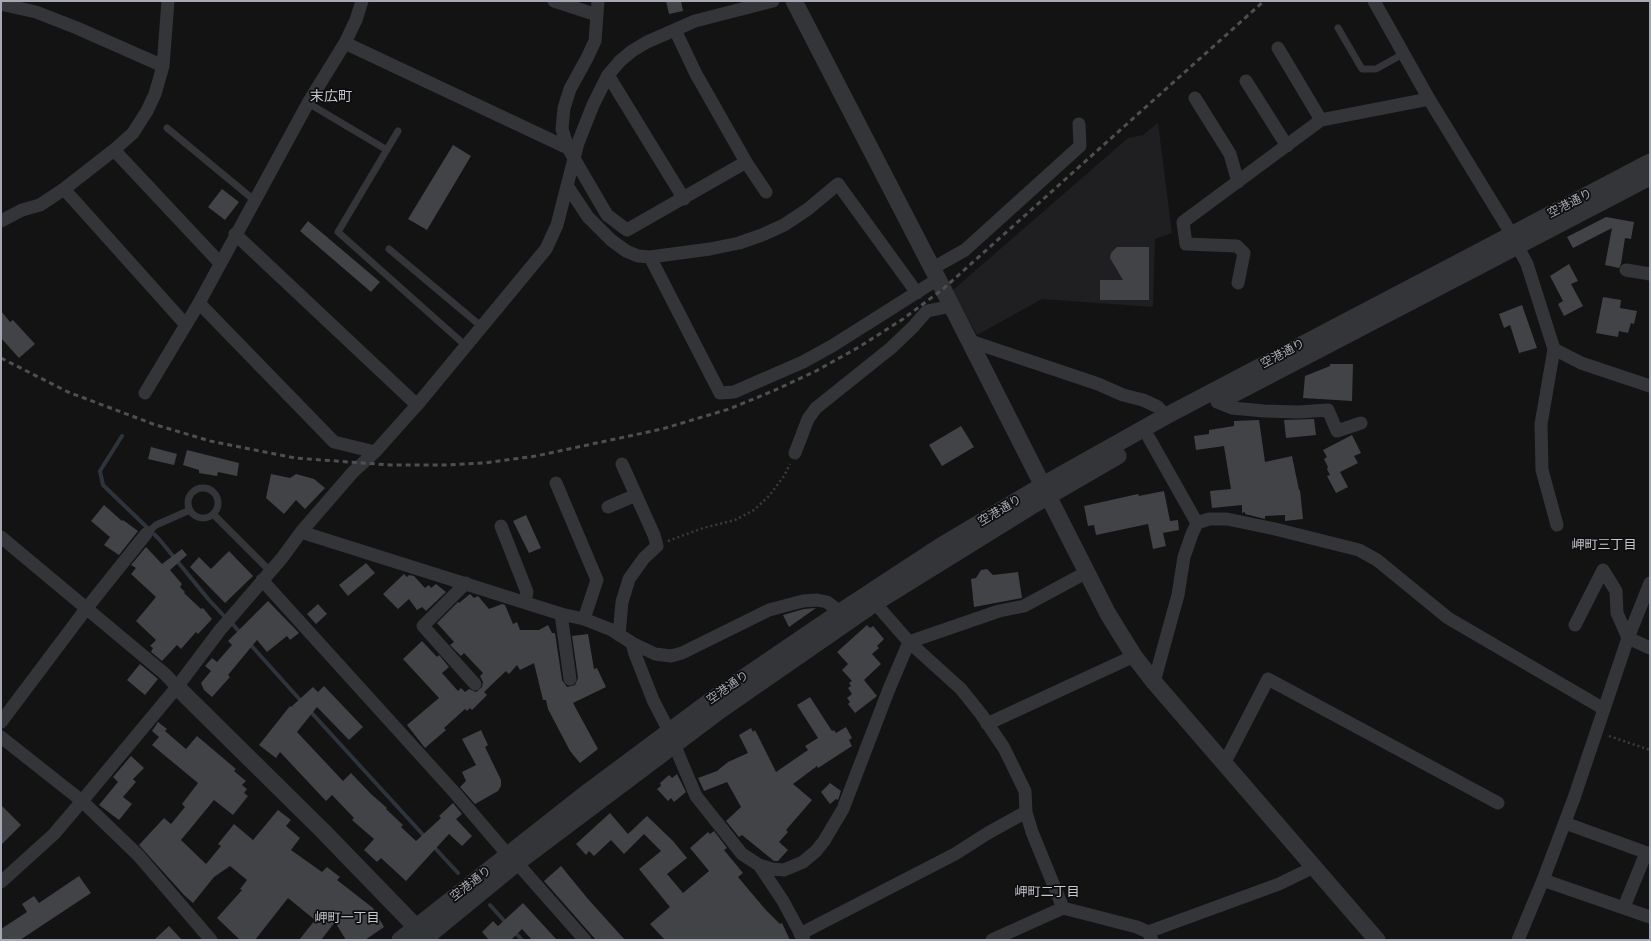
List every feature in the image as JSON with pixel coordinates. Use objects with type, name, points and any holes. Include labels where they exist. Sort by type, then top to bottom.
[{"type":"street","points":[[1,220],[22,210],[40,205],[64,189],[114,150],[133,133],[147,111],[155,94],[163,66],[168,1]]},
{"type":"street","points":[[554,1],[597,15]]},
{"type":"street","points":[[598,1],[595,41],[570,89],[564,108],[562,129],[571,153],[607,215],[627,230],[684,199],[746,162]]},
{"type":"street","points":[[1,882],[54,834],[177,687],[220,630],[301,532],[353,472],[375,452],[417,405],[546,250],[558,225],[568,187],[571,153],[608,75],[620,61],[646,42],[695,21],[717,14],[772,1]]},
{"type":"street","points":[[794,1],[970,341],[1108,614],[1134,656],[1154,682],[1225,762],[1377,940]]},
{"type":"street","points":[[145,393],[199,303],[254,200],[308,104],[345,43],[356,20],[360,2]]},
{"type":"street","points":[[1378,2],[1403,54],[1515,240],[1527,264],[1554,349],[1540,424],[1542,470],[1557,525]]},
{"type":"street","points":[[1,4],[36,12],[77,28],[163,66]]},
{"type":"street","points":[[675,30],[696,74],[746,162],[766,192]]},
{"type":"street","points":[[345,43],[571,153]]},
{"type":"street","points":[[1278,48],[1321,120]]},
{"type":"street","points":[[608,75],[684,199]]},
{"type":"street","points":[[1246,81],[1286,146]]},
{"type":"street","points":[[1195,98],[1230,154],[1238,182]]},
{"type":"street","points":[[1238,283],[1244,253],[1237,246],[1186,244],[1183,222],[1321,120],[1429,99]]},
{"type":"street","points":[[650,257],[720,393],[734,392],[803,362],[832,346],[917,293],[935,274],[965,250],[1080,146],[1079,124]]},
{"type":"street","points":[[114,150],[220,263]]},
{"type":"street","name":"空港通り","points":[[400,940],[425,936],[512,859],[671,737],[724,690],[939,546],[1217,402],[1515,240],[1650,162]]},
{"type":"street","name":"空港通り","points":[[671,737],[1046,491],[1166,416],[1515,240],[1650,177]]},
{"type":"street","points":[[568,187],[588,217],[611,240],[638,256],[650,257],[710,249],[739,243],[762,235],[784,225],[808,209],[838,184],[917,293]]},
{"type":"street","points":[[64,189],[186,325]]},
{"type":"street","points":[[235,234],[417,405]]},
{"type":"street","points":[[1626,270],[1650,274]]},
{"type":"street","points":[[199,303],[334,442],[375,452]]},
{"type":"street","points":[[795,453],[808,419],[816,408],[891,348],[927,311],[952,306]]},
{"type":"street","points":[[970,341],[1098,384],[1123,395],[1143,400],[1158,407],[1166,416]]},
{"type":"street","points":[[1554,349],[1581,363],[1650,386]]},
{"type":"street","points":[[1217,402],[1232,408],[1264,411],[1299,412],[1328,410],[1337,431],[1361,423]]},
{"type":"street","points":[[1149,438],[1197,523]]},
{"type":"street","points":[[619,634],[622,602],[629,579],[644,558],[656,546],[654,535],[622,464]]},
{"type":"street","points":[[556,483],[597,580],[584,619]]},
{"type":"street","points":[[608,507],[636,495]]},
{"type":"street","points":[[1154,682],[1178,595],[1184,557],[1197,523],[1208,519],[1227,519],[1359,550],[1377,560],[1448,618],[1604,709]]},
{"type":"street","points":[[502,526],[527,592],[525,602]]},
{"type":"street","points":[[301,532],[561,614],[584,619],[612,630],[632,643],[655,654],[671,656],[682,653],[769,610],[803,601],[817,600],[827,602],[840,612]]},
{"type":"street","points":[[1,722],[86,609],[146,534]]},
{"type":"street","points":[[1,537],[165,674],[323,831],[425,936]]},
{"type":"street","points":[[1575,625],[1603,570],[1616,590],[1617,613],[1628,638],[1650,648]]},
{"type":"street","points":[[632,643],[634,654],[696,796],[742,854],[759,864],[772,869],[784,870],[803,862],[816,851],[824,841],[843,809],[889,689],[909,642],[999,611],[1024,606],[1087,572]]},
{"type":"street","points":[[266,575],[512,859],[585,940]]},
{"type":"street","points":[[466,583],[423,626],[475,684]]},
{"type":"street","points":[[1518,940],[1565,823],[1628,638],[1650,583]]},
{"type":"street","points":[[875,603],[909,642],[961,689],[1004,748],[1025,791],[1026,812],[1032,832],[1063,908]]},
{"type":"street","points":[[561,614],[570,679]]},
{"type":"street","points":[[987,724],[1134,656]]},
{"type":"street","points":[[1225,762],[1268,679],[1498,803]]},
{"type":"street","points":[[1,737],[82,801],[138,855],[211,940]]},
{"type":"street","points":[[759,864],[783,901],[802,937],[955,854],[988,833],[1026,812]]},
{"type":"street","points":[[1565,823],[1648,854],[1624,907]]},
{"type":"street","points":[[992,940],[1063,908],[1137,927],[1150,936],[1279,884],[1314,867]]},
{"type":"street","points":[[1543,880],[1650,916]]},
{"type":"lane","points":[[1338,28],[1362,69],[1376,69],[1403,54]]},
{"type":"lane","points":[[308,104],[387,150]]},
{"type":"lane","points":[[167,128],[254,200]]},
{"type":"lane","points":[[398,131],[338,232],[466,346]]},
{"type":"lane","points":[[389,249],[482,327]]},
{"type":"lane","points":[[207,489],[215,494],[217,498],[217,507],[213,514],[202,518],[193,514],[190,510],[188,500],[190,496],[198,490],[207,489]]},
{"type":"lane","points":[[146,534],[156,526],[190,510]]},
{"type":"lane","points":[[213,514],[266,575]]},
{"type":"path","points":[[656,546],[703,528],[734,520],[754,510],[769,496],[784,476],[795,453]]},
{"type":"path","points":[[1597,732],[1650,750]]},
{"type":"shaded area","points":[[1158,123],[1172,233],[1155,239],[1153,307],[1042,299],[977,335],[953,290],[1128,138],[1143,135]]},
{"type":"building","points":[[666,1],[681,1],[683,11],[669,14]]},
{"type":"building","points":[[453,145],[471,156],[427,230],[408,219]]},
{"type":"building","points":[[222,189],[239,202],[225,220],[208,207]]},
{"type":"building","points":[[1606,217],[1634,222],[1631,239],[1625,238],[1619,268],[1605,265],[1612,228],[1573,248],[1567,237]]},
{"type":"building","points":[[308,221],[380,282],[371,292],[300,231]]},
{"type":"building","points":[[1117,247],[1149,247],[1149,300],[1100,300],[1100,280],[1123,280],[1110,258],[1111,253]]},
{"type":"building","points":[[1569,264],[1578,281],[1571,284],[1583,306],[1564,316],[1558,304],[1563,301],[1550,276]]},
{"type":"building","points":[[1603,297],[1621,300],[1620,308],[1637,311],[1634,324],[1631,323],[1628,333],[1619,331],[1618,337],[1596,333]]},
{"type":"building","points":[[1522,305],[1537,348],[1519,353],[1510,325],[1504,328],[1499,314]]},
{"type":"building","points":[[1,311],[10,322],[13,320],[35,344],[19,358],[1,338]]},
{"type":"building","points":[[1330,364],[1353,364],[1352,401],[1303,398],[1305,376],[1330,366]]},
{"type":"building","points":[[1314,419],[1316,435],[1286,438],[1284,420]]},
{"type":"building","points":[[1259,420],[1265,462],[1292,456],[1300,490],[1303,519],[1285,521],[1285,515],[1265,516],[1265,519],[1245,514],[1245,512],[1242,513],[1242,505],[1212,508],[1210,491],[1231,489],[1224,446],[1196,450],[1194,436],[1209,434],[1209,430],[1234,426],[1234,421]]},
{"type":"building","points":[[961,426],[974,447],[942,466],[929,445]]},
{"type":"building","points":[[1352,435],[1361,453],[1354,456],[1358,463],[1340,472],[1348,487],[1336,493],[1327,476],[1330,475],[1324,459],[1327,457],[1323,450]]},
{"type":"building","points":[[151,447],[177,454],[174,465],[148,459]]},
{"type":"building","points":[[187,450],[239,463],[237,476],[218,472],[217,476],[199,473],[199,470],[183,465]]},
{"type":"building","points":[[271,474],[290,478],[296,474],[314,479],[325,488],[305,509],[296,500],[284,514],[266,498]]},
{"type":"building","points":[[1164,491],[1170,521],[1178,520],[1179,530],[1163,533],[1166,546],[1153,549],[1148,524],[1096,535],[1094,525],[1088,526],[1084,506],[1138,494],[1139,496]]},
{"type":"building","points":[[104,505],[122,521],[123,520],[138,531],[119,555],[104,545],[110,537],[91,521]]},
{"type":"building","points":[[526,515],[541,548],[529,553],[513,521]]},
{"type":"building","points":[[146,547],[162,564],[182,549],[187,555],[170,570],[182,584],[180,587],[185,592],[184,593],[201,609],[203,608],[212,619],[198,634],[196,632],[181,649],[177,645],[162,661],[151,652],[153,648],[150,646],[156,640],[136,621],[156,597],[131,574],[136,568],[131,565]]},
{"type":"building","points":[[229,551],[253,576],[225,603],[190,567],[199,557],[211,569]]},
{"type":"building","points":[[366,563],[375,573],[348,596],[339,585]]},
{"type":"building","points":[[987,569],[993,575],[1018,572],[1022,598],[974,607],[971,579],[976,578],[981,570]]},
{"type":"building","points":[[404,574],[407,577],[409,575],[414,576],[425,588],[429,585],[431,588],[436,584],[446,592],[426,611],[422,607],[417,610],[409,599],[398,609],[383,594]]},
{"type":"building","points":[[470,594],[474,598],[478,596],[489,609],[502,604],[505,605],[513,624],[517,622],[520,630],[539,630],[548,625],[552,633],[555,633],[562,680],[567,687],[575,685],[578,678],[572,636],[588,634],[594,669],[597,668],[606,687],[573,703],[598,749],[580,763],[570,751],[548,709],[546,700],[543,700],[534,663],[520,670],[517,665],[509,674],[506,671],[484,692],[487,695],[472,710],[470,708],[467,711],[465,709],[444,728],[446,730],[425,748],[407,725],[439,698],[403,659],[422,641],[437,657],[439,655],[449,667],[442,673],[458,691],[461,688],[465,692],[469,689],[476,692],[482,687],[483,682],[480,676],[483,673],[464,653],[461,656],[450,645],[454,642],[437,623],[458,602],[459,603]]},
{"type":"building","points":[[268,601],[299,633],[290,640],[287,636],[267,652],[257,640],[228,675],[230,677],[212,697],[204,690],[201,683],[211,671],[205,666],[212,658],[217,662],[232,645],[228,641]]},
{"type":"building","points":[[318,604],[327,614],[316,624],[307,614]]},
{"type":"building","points":[[816,608],[789,627],[783,615],[804,609]]},
{"type":"building","points":[[867,625],[870,628],[873,626],[884,639],[877,646],[879,648],[872,654],[881,664],[864,680],[877,696],[855,713],[848,704],[850,702],[847,698],[852,694],[848,688],[851,686],[849,683],[852,681],[842,670],[848,664],[837,652]]},
{"type":"building","points":[[140,664],[158,679],[145,695],[127,680]]},
{"type":"building","points":[[324,686],[363,727],[349,740],[317,707],[297,732],[343,781],[351,773],[387,808],[386,809],[403,825],[401,827],[416,841],[441,818],[439,816],[453,803],[462,814],[456,819],[472,836],[462,846],[449,834],[406,881],[381,858],[377,862],[364,850],[374,839],[352,820],[354,818],[332,795],[326,801],[280,752],[276,758],[259,745],[290,706],[291,707],[313,687],[318,692]]},
{"type":"building","points":[[810,697],[832,731],[834,730],[836,733],[846,727],[852,738],[849,740],[852,746],[818,768],[817,766],[793,784],[812,800],[786,830],[788,832],[779,842],[788,850],[778,861],[774,861],[742,835],[739,837],[726,821],[741,807],[727,782],[704,791],[698,778],[717,771],[728,762],[748,753],[739,735],[751,728],[753,732],[755,730],[776,772],[808,750],[805,746],[818,738],[797,705]]},
{"type":"building","points":[[158,722],[167,729],[165,731],[186,749],[197,736],[236,769],[234,771],[246,781],[242,785],[247,789],[244,793],[248,796],[233,815],[214,800],[181,840],[206,864],[221,846],[218,844],[234,824],[253,840],[278,810],[291,820],[286,826],[300,838],[291,850],[322,872],[327,867],[340,877],[337,880],[373,908],[384,927],[365,940],[346,940],[335,922],[321,940],[299,940],[315,920],[288,898],[255,940],[240,940],[217,918],[242,890],[240,889],[247,880],[230,866],[214,877],[193,903],[184,895],[139,845],[164,818],[171,824],[185,807],[182,804],[198,783],[152,745],[159,737],[152,731]]},
{"type":"building","points":[[481,730],[488,745],[485,747],[501,780],[501,786],[498,791],[475,804],[460,787],[466,781],[462,772],[476,765],[462,739]]},
{"type":"building","points":[[131,756],[144,768],[133,779],[136,782],[123,797],[132,804],[119,820],[99,805],[118,782],[113,777]]},
{"type":"building","points":[[677,774],[686,792],[674,802],[671,798],[668,801],[657,789],[661,786],[660,783],[669,775],[672,778]]},
{"type":"building","points":[[830,783],[841,791],[838,800],[836,799],[830,804],[821,792]]},
{"type":"building","points":[[1,805],[21,825],[1,845]]},
{"type":"building","points":[[610,813],[628,834],[647,816],[673,841],[687,858],[667,874],[683,893],[709,871],[690,848],[708,832],[710,834],[714,831],[727,848],[724,850],[743,873],[738,877],[765,909],[780,924],[782,923],[790,940],[665,940],[650,924],[670,907],[639,869],[661,851],[644,834],[624,854],[611,840],[594,856],[589,851],[586,855],[576,844]]},
{"type":"building","points":[[561,866],[625,940],[596,940],[544,881]]},
{"type":"building","points":[[79,876],[91,893],[20,940],[1,940],[1,929],[27,912],[22,904],[34,896],[39,903]]},
{"type":"building","points":[[523,903],[557,940],[532,940],[522,929],[511,940],[489,940],[482,932],[493,921],[498,926]]},
{"type":"building","points":[[169,926],[182,940],[154,940]]},
{"type":"waterway","points":[[122,436],[100,471],[103,485],[159,539],[224,616]]},
{"type":"waterway","points":[[231,622],[242,635]]},
{"type":"waterway","points":[[249,643],[302,702]]},
{"type":"waterway","points":[[309,710],[426,838]]},
{"type":"waterway","points":[[433,846],[458,873]]},
{"type":"waterway","points":[[490,905],[507,924]]},
{"type":"waterway","points":[[513,930],[522,940]]},
{"type":"railway","points":[[1,358],[68,392],[153,424],[210,441],[295,458],[390,465],[448,465],[484,463],[536,456],[662,429],[729,409],[773,391],[816,371],[859,347],[903,319],[943,289],[1264,1]]},
{"type":"district","name":"末広町","points":[[331,97]]},
{"type":"district","name":"岬町三丁目","points":[[1604,546]]},
{"type":"district","name":"岬町二丁目","points":[[1047,893]]},
{"type":"district","name":"岬町一丁目","points":[[347,919]]}]
